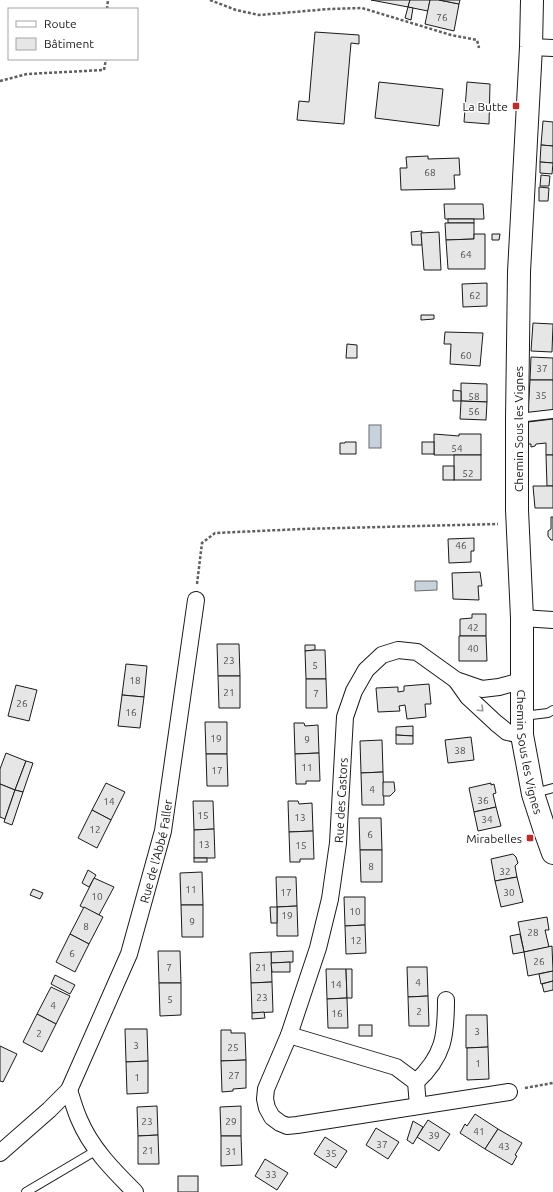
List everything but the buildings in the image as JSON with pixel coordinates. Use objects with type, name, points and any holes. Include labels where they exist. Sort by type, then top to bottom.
[{"type":"street","name":"Chemin Sous les Vignes","points":[[532,0],[531,47],[519,272],[517,418],[518,522],[522,618],[522,725],[543,790],[553,853]]},
{"type":"street","points":[[531,47],[553,48]]},
{"type":"street","name":"Rue de l'Abbé Faller","points":[[69,1090],[129,954],[163,831],[196,600]]},
{"type":"street","points":[[522,618],[553,620]]},
{"type":"street","name":"Rue des Castors","points":[[509,1092],[287,1126],[272,1117],[267,1108],[265,1099],[266,1089],[289,1035],[318,948],[330,899],[338,843],[345,717],[354,691],[366,670],[382,655],[398,650],[417,652],[456,680],[482,689],[499,687],[521,681]]},
{"type":"street","name":"Rue des Castors","points":[[456,680],[468,697],[507,732],[522,725]]},
{"type":"street","points":[[416,1082],[428,1071],[443,1041],[446,1029],[446,1000]]},
{"type":"street","points":[[289,1035],[396,1067],[416,1082],[418,1106]]},
{"type":"street","points":[[0,1153],[49,1110],[69,1090],[79,1119],[97,1150],[108,1164],[135,1192]]},
{"type":"lane","points":[[517,418],[553,414]]},
{"type":"lane","points":[[522,725],[553,710]]},
{"type":"lane","points":[[26,1192],[97,1150]]},
{"type":"path","points":[[210,0],[236,10],[259,15],[329,9],[362,8],[451,35],[477,40],[479,48]]},
{"type":"path","points":[[0,81],[27,74],[104,70],[106,60]]},
{"type":"path","points":[[196,600],[202,543],[216,533],[302,529],[482,525],[518,522]]},
{"type":"path","points":[[509,1092],[553,1083]]},
{"type":"shaded area","points":[[369,425],[381,425],[381,448],[369,448]]},
{"type":"shaded area","points":[[415,581],[437,581],[437,590],[415,591]]},
{"type":"place","name":"La Butte","points":[[516,106]]},
{"type":"place","name":"Mirabelles","points":[[530,838]]}]
